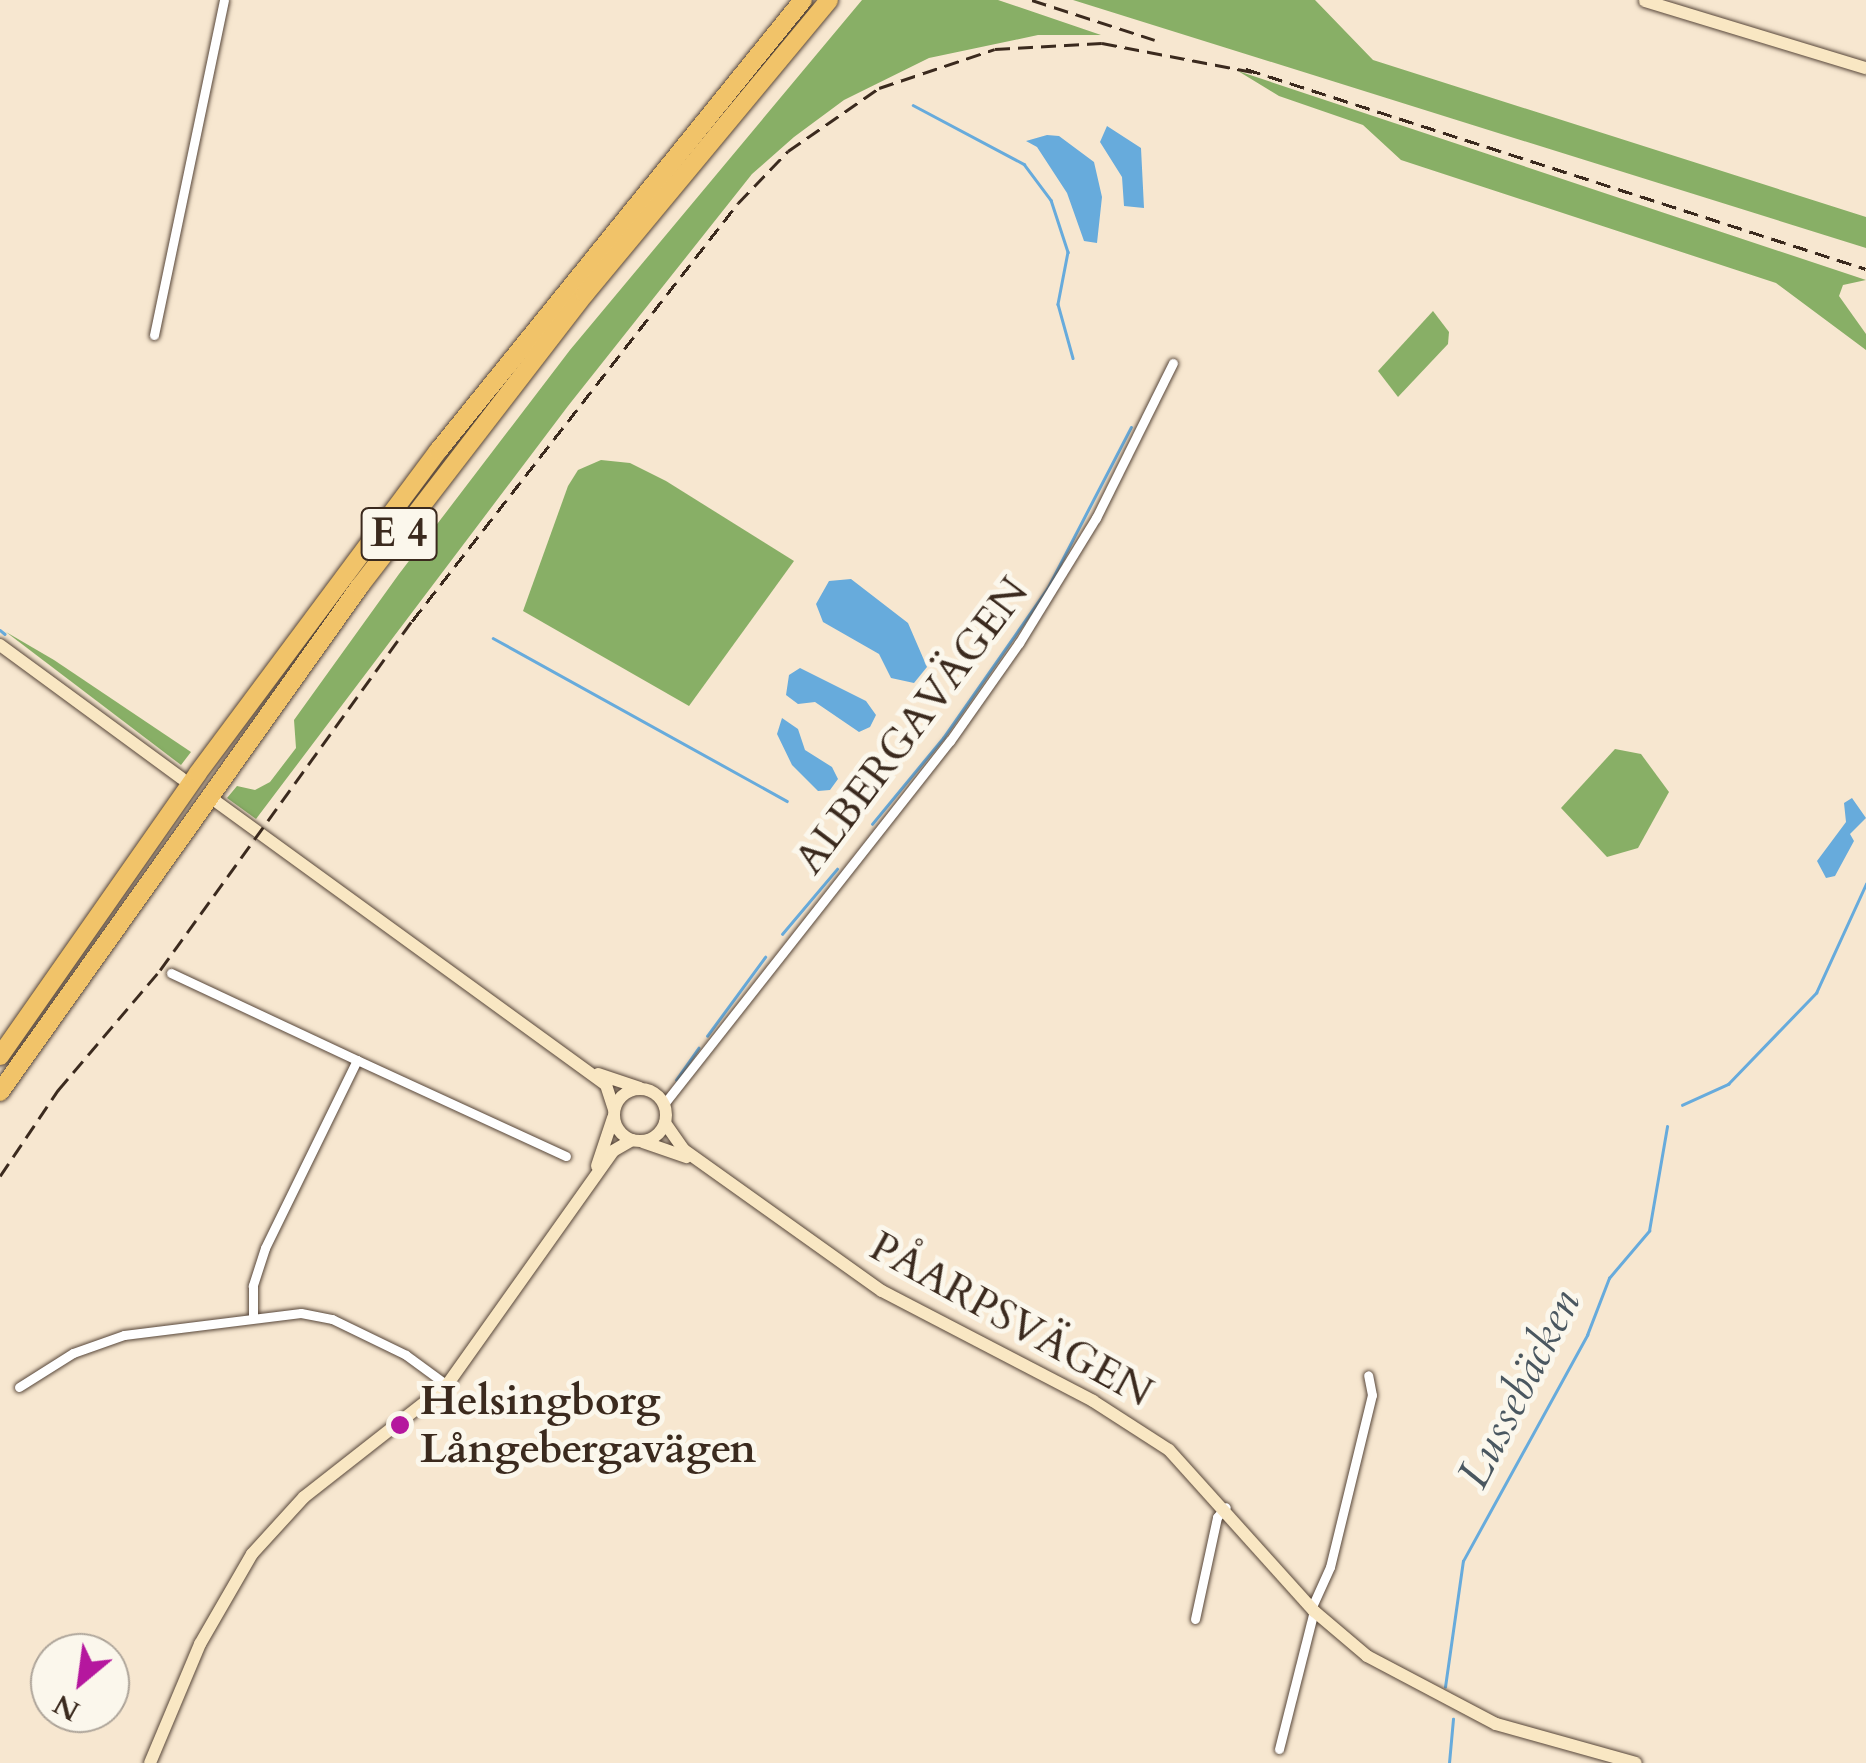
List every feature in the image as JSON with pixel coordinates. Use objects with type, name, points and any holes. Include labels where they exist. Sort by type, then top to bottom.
[{"type":"highway","name":"E 4","points":[[0,1056],[187,789],[415,481],[803,0]]},
{"type":"highway","name":"E 4","points":[[0,1092],[360,586],[585,294],[829,0]]},
{"type":"street","points":[[154,335],[224,0]]},
{"type":"street","points":[[1644,0],[1866,68]]},
{"type":"street","name":"ALBERGAVÄGEN","points":[[664,1104],[950,741],[1019,644],[1096,518],[1173,362]]},
{"type":"street","points":[[0,645],[182,778]]},
{"type":"street","points":[[214,800],[610,1088],[614,1113],[637,1141]]},
{"type":"street","points":[[170,974],[566,1156]]},
{"type":"street","points":[[253,1317],[253,1286],[265,1248],[357,1060]]},
{"type":"street","points":[[150,1763],[200,1644],[252,1554],[304,1496],[447,1385],[618,1145],[637,1141],[665,1123],[664,1104],[643,1089],[584,1068]]},
{"type":"street","points":[[588,1189],[624,1094],[643,1089]]},
{"type":"street","name":"PÅARPSVÄGEN","points":[[665,1123],[674,1141],[706,1166],[910,1309],[1145,1432],[1226,1507],[1312,1610],[1355,1648],[1446,1702],[1496,1724],[1636,1763]]},
{"type":"street","name":"PÅARPSVÄGEN","points":[[637,1141],[706,1166]]},
{"type":"street","points":[[20,1387],[73,1352],[124,1335],[253,1317],[320,1315],[406,1355],[447,1385]]},
{"type":"street","points":[[1279,1749],[1312,1610],[1334,1550],[1372,1395],[1368,1375]]},
{"type":"street","points":[[1195,1618],[1217,1518],[1226,1507]]},
{"type":"green space","points":[[862,0],[998,0],[1101,35],[1038,35],[929,58],[844,100],[794,137],[752,174],[568,406],[256,819],[227,798],[237,786],[255,790],[270,782],[296,748],[294,720],[399,574],[570,350]]},
{"type":"green space","points":[[1073,0],[1315,0],[1373,60],[1866,217],[1866,248]]},
{"type":"green space","points":[[1238,71],[1866,280],[1843,285],[1839,296],[1866,334],[1866,350],[1776,283],[1401,160],[1363,125],[1279,96]]},
{"type":"green space","points":[[1433,311],[1449,332],[1448,344],[1398,397],[1378,371]]},
{"type":"green space","points":[[601,460],[630,463],[666,481],[794,561],[689,706],[523,611],[568,486],[578,470]]},
{"type":"green space","points":[[6,632],[54,660],[191,752],[181,765]]},
{"type":"green space","points":[[1615,749],[1641,754],[1669,792],[1638,848],[1607,857],[1561,808]]},
{"type":"water","points":[[1107,126],[1141,148],[1144,208],[1124,206],[1122,177],[1100,142]]},
{"type":"water","points":[[1059,136],[1094,162],[1102,197],[1097,243],[1084,241],[1067,193],[1037,147],[1026,141]]},
{"type":"water","points":[[851,579],[908,623],[927,667],[914,683],[891,678],[879,654],[823,622],[816,604],[829,581]]},
{"type":"water","points":[[800,668],[866,701],[876,715],[870,727],[859,732],[815,702],[798,704],[786,695],[789,675]]},
{"type":"water","points":[[782,718],[798,729],[805,750],[832,767],[838,779],[830,790],[818,791],[792,765],[777,734]]},
{"type":"water","points":[[1852,798],[1866,818],[1850,834],[1854,841],[1835,876],[1826,878],[1817,861],[1846,822],[1844,803]]},
{"type":"waterway","points":[[913,105],[1024,164],[1051,200],[1068,252],[1058,304],[1073,358]]},
{"type":"waterway","points":[[872,824],[943,738],[1047,589],[1131,427]]},
{"type":"waterway","points":[[0,630],[5,634]]},
{"type":"waterway","points":[[493,638],[787,801]]},
{"type":"waterway","points":[[782,934],[837,869]]},
{"type":"waterway","name":"Lussebäcken","points":[[1682,1105],[1728,1084],[1816,993],[1866,884]]},
{"type":"waterway","points":[[707,1036],[765,957]]},
{"type":"waterway","points":[[676,1080],[698,1048]]},
{"type":"waterway","name":"Lussebäcken","points":[[1445,1687],[1463,1561],[1587,1335],[1609,1278],[1649,1231],[1667,1127]]},
{"type":"waterway","name":"Lussebäcken","points":[[1449,1763],[1453,1719]]},
{"type":"railway","points":[[1032,0],[1155,40]]},
{"type":"railway","points":[[0,1176],[58,1090],[160,970],[412,621],[738,203],[788,151],[879,88],[995,49],[1102,43],[1258,73]]},
{"type":"railway","points":[[1246,69],[1866,269]]},
{"type":"place","name":"Helsingborg Långebergavägen","points":[[400,1425]]}]
